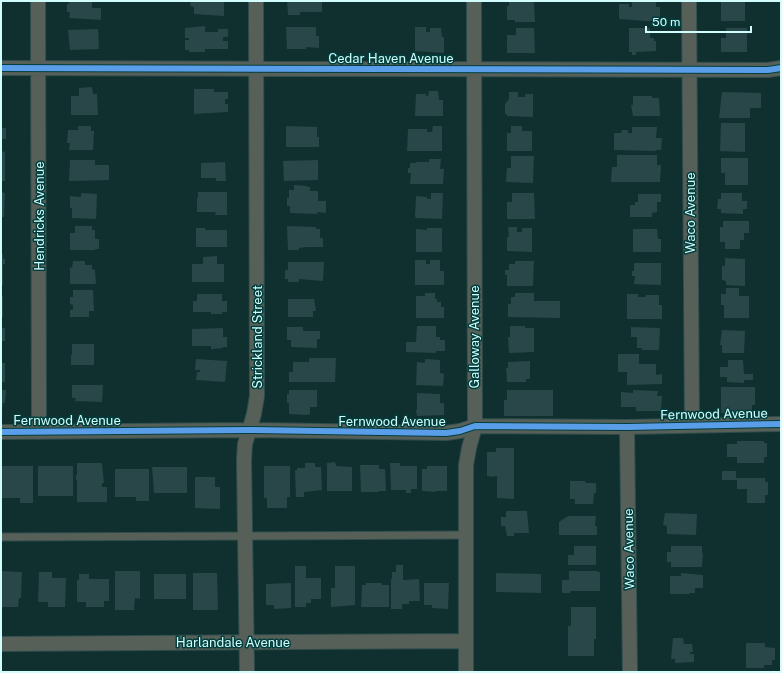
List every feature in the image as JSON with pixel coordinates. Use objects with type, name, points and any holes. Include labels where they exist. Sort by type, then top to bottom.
[{"type":"street","name":"Hendricks Avenue","points":[[38,1],[39,432]]},
{"type":"street","name":"Strickland Street","points":[[247,672],[244,460],[245,444],[254,414],[257,396],[256,1]]},
{"type":"street","name":"Galloway Avenue","points":[[466,672],[466,464],[468,448],[475,426],[474,1]]},
{"type":"street","name":"Waco Avenue","points":[[689,1],[692,425]]},
{"type":"street","name":"Cedar Haven Avenue","points":[[1,68],[473,70],[768,70],[781,68]]},
{"type":"street","name":"Fernwood Avenue","points":[[1,432],[248,430],[446,433],[460,431],[475,426],[627,427],[781,424]]},
{"type":"street","name":"Waco Avenue","points":[[627,427],[630,672]]},
{"type":"street","name":"Harlandale Avenue","points":[[1,644],[465,641]]},
{"type":"lane","points":[[1,537],[465,535]]},
{"type":"building","points":[[69,1],[92,1],[92,8],[101,8],[101,20],[69,18],[70,12],[67,12],[67,4],[69,4]]},
{"type":"building","points":[[191,1],[224,1],[224,16],[194,14],[194,7],[190,6]]},
{"type":"building","points":[[287,1],[322,1],[322,12],[300,12],[300,15],[288,15]]},
{"type":"building","points":[[509,1],[534,1],[535,22],[515,22],[515,20],[507,20],[507,6],[509,6]]},
{"type":"building","points":[[632,1],[656,1],[656,7],[660,7],[660,20],[656,19],[656,21],[645,21],[619,19],[619,4],[629,4],[629,7],[632,7]]},
{"type":"building","points":[[721,1],[745,1],[745,21],[721,21]]},
{"type":"building","points":[[205,26],[205,32],[218,32],[218,29],[228,29],[228,37],[223,37],[223,41],[228,41],[228,49],[205,49],[205,52],[189,52],[189,50],[185,50],[185,40],[189,40],[189,38],[185,38],[185,28]]},
{"type":"building","points":[[286,27],[316,27],[316,36],[319,36],[319,48],[306,47],[306,49],[287,49]]},
{"type":"building","points":[[415,27],[426,27],[426,32],[430,32],[430,28],[441,28],[442,37],[444,37],[444,53],[415,51]]},
{"type":"building","points":[[516,28],[534,28],[535,53],[507,53],[507,35],[516,35]]},
{"type":"building","points":[[629,28],[650,28],[650,38],[654,38],[654,41],[656,41],[656,51],[636,52],[636,55],[632,55],[632,52],[629,52]]},
{"type":"building","points":[[726,28],[747,28],[747,52],[721,52],[721,38],[726,38]]},
{"type":"building","points":[[98,29],[99,49],[70,50],[68,30]]},
{"type":"building","points":[[92,87],[93,94],[97,94],[98,115],[71,115],[71,96],[79,96],[79,88]]},
{"type":"building","points":[[194,89],[214,89],[214,92],[228,92],[228,99],[225,99],[225,104],[228,104],[228,112],[194,114]]},
{"type":"building","points":[[429,91],[438,91],[439,100],[443,100],[443,116],[415,116],[416,94],[426,94],[426,96],[428,96]]},
{"type":"building","points":[[509,92],[518,92],[518,97],[525,97],[525,94],[533,94],[533,117],[507,116],[507,114],[505,114],[505,104],[509,99]]},
{"type":"building","points":[[722,92],[761,93],[761,108],[750,108],[750,118],[719,118]]},
{"type":"building","points":[[633,96],[652,96],[652,98],[659,98],[660,116],[633,116],[631,105],[633,105]]},
{"type":"building","points":[[721,123],[745,123],[745,152],[720,151]]},
{"type":"building","points":[[78,126],[91,126],[91,131],[94,131],[93,150],[69,150],[70,143],[67,143],[68,130],[78,130]]},
{"type":"building","points":[[286,126],[317,127],[319,147],[286,147]]},
{"type":"building","points":[[433,126],[442,126],[442,151],[407,151],[408,129],[427,129],[427,132],[432,132]]},
{"type":"building","points":[[511,126],[522,126],[522,131],[532,131],[532,151],[507,151],[507,133],[511,133]]},
{"type":"building","points":[[632,127],[657,127],[656,138],[662,138],[661,150],[614,150],[614,133],[621,133],[622,130],[628,130],[628,133],[632,133]]},
{"type":"building","points":[[1,128],[6,128],[6,139],[1,139]]},
{"type":"building","points":[[1,151],[5,152],[5,181],[1,181]]},
{"type":"building","points":[[617,155],[657,155],[657,165],[661,165],[660,182],[611,182],[612,167],[617,167]]},
{"type":"building","points":[[511,156],[534,156],[533,183],[506,182],[507,168],[511,168]]},
{"type":"building","points":[[721,158],[748,158],[748,185],[725,185],[725,173],[721,173]]},
{"type":"building","points":[[429,159],[441,159],[440,169],[444,169],[443,184],[410,184],[411,173],[408,173],[408,168],[410,168],[410,163],[429,162]]},
{"type":"building","points":[[70,160],[95,160],[95,165],[109,165],[109,180],[69,181]]},
{"type":"building","points":[[318,160],[318,180],[284,181],[283,161]]},
{"type":"building","points":[[225,162],[226,181],[216,181],[216,178],[201,178],[201,163]]},
{"type":"building","points":[[294,185],[307,186],[310,187],[310,191],[318,191],[318,201],[326,201],[326,213],[290,213],[290,206],[287,206],[287,198],[289,198],[289,190],[294,190]]},
{"type":"building","points":[[1,192],[5,193],[4,217],[1,217]]},
{"type":"building","points":[[198,192],[227,192],[227,215],[215,215],[216,212],[197,212]]},
{"type":"building","points":[[81,193],[97,194],[96,219],[72,218],[70,196],[81,197]]},
{"type":"building","points":[[431,193],[443,193],[442,219],[416,218],[416,196],[431,199]]},
{"type":"building","points":[[512,193],[534,193],[535,219],[507,219],[507,202],[512,202]]},
{"type":"building","points":[[721,193],[742,193],[742,201],[747,201],[747,209],[743,209],[743,214],[721,213],[721,209],[717,209],[718,199],[721,199]]},
{"type":"building","points":[[638,194],[661,194],[661,202],[657,202],[657,212],[652,213],[652,217],[630,217],[630,205],[635,205],[635,202],[638,202]]},
{"type":"building","points":[[723,221],[749,221],[749,233],[744,233],[744,240],[740,240],[740,249],[725,249],[725,242],[720,242],[720,227],[723,227]]},
{"type":"building","points":[[75,226],[92,226],[92,230],[95,230],[95,239],[99,239],[99,249],[70,250],[70,233],[75,233]]},
{"type":"building","points":[[287,226],[316,227],[316,229],[320,229],[320,238],[323,238],[323,247],[306,247],[299,248],[299,250],[288,250]]},
{"type":"building","points":[[508,227],[517,227],[517,232],[522,232],[522,228],[532,228],[532,252],[507,251],[507,237],[509,237]]},
{"type":"building","points":[[196,228],[205,228],[205,230],[227,230],[227,247],[196,247]]},
{"type":"building","points":[[427,228],[442,228],[442,252],[416,252],[416,229],[427,230]]},
{"type":"building","points":[[633,229],[657,229],[658,239],[661,239],[661,252],[633,252]]},
{"type":"building","points":[[1,254],[3,254],[3,259],[5,259],[5,264],[3,264],[3,285],[1,285]]},
{"type":"building","points":[[217,256],[217,264],[224,264],[224,282],[192,282],[192,264],[203,264],[203,257]]},
{"type":"building","points":[[725,258],[745,259],[745,286],[726,285],[726,281],[722,280],[722,266],[725,266]]},
{"type":"building","points":[[415,260],[426,260],[426,264],[430,264],[430,260],[440,260],[440,271],[444,271],[444,285],[415,285]]},
{"type":"building","points":[[73,261],[85,261],[85,265],[92,265],[92,269],[95,270],[96,284],[70,284],[70,267],[72,268]]},
{"type":"building","points":[[515,261],[534,261],[533,286],[507,286],[507,275],[505,275],[505,270],[509,270],[509,264],[515,264]]},
{"type":"building","points":[[288,262],[324,262],[323,281],[299,279],[299,282],[288,282],[288,279],[285,279],[285,270],[288,270]]},
{"type":"building","points":[[634,263],[661,263],[661,285],[634,284],[635,276],[632,276],[632,271],[634,271]]},
{"type":"building","points":[[726,288],[739,288],[739,296],[749,296],[749,318],[724,318],[724,305],[721,305],[721,294],[726,294]]},
{"type":"building","points":[[73,290],[93,290],[94,311],[89,311],[89,317],[70,317],[70,310],[73,310],[73,305],[70,304],[70,297],[73,297]]},
{"type":"building","points":[[425,293],[435,293],[435,299],[437,299],[437,302],[441,302],[441,307],[444,307],[444,318],[416,318],[416,296],[425,296]]},
{"type":"building","points":[[515,293],[534,293],[534,301],[560,301],[560,318],[508,317],[508,304],[511,304],[511,297],[515,297]]},
{"type":"building","points":[[197,294],[222,294],[222,301],[227,301],[227,312],[222,312],[222,314],[211,314],[211,312],[193,312],[193,301],[197,301]]},
{"type":"building","points":[[627,294],[638,294],[638,297],[646,297],[646,295],[659,295],[659,305],[662,305],[662,319],[627,319]]},
{"type":"building","points":[[1,296],[3,296],[3,317],[1,317]]},
{"type":"building","points":[[288,299],[314,299],[316,311],[313,311],[313,317],[288,317]]},
{"type":"building","points":[[417,326],[436,326],[436,337],[440,337],[440,340],[445,340],[445,351],[436,351],[436,353],[406,352],[406,342],[416,342]]},
{"type":"building","points":[[510,326],[525,326],[525,328],[534,328],[534,352],[509,353],[508,337],[510,337]]},
{"type":"building","points":[[287,327],[303,327],[303,331],[320,331],[320,339],[317,339],[317,348],[291,347],[291,340],[287,340]]},
{"type":"building","points":[[631,327],[660,328],[659,350],[642,350],[642,348],[637,348],[637,337],[631,337]]},
{"type":"building","points":[[1,328],[5,328],[5,341],[1,341]]},
{"type":"building","points":[[223,328],[223,337],[227,337],[227,347],[211,349],[211,346],[192,346],[192,329]]},
{"type":"building","points":[[722,330],[745,331],[744,353],[722,353],[722,345],[720,345]]},
{"type":"building","points":[[72,344],[94,344],[94,365],[71,365]]},
{"type":"building","points":[[618,354],[639,354],[639,364],[656,364],[656,375],[662,374],[662,384],[627,385],[627,372],[618,372]]},
{"type":"building","points":[[309,358],[336,358],[335,382],[289,382],[289,372],[293,372],[293,362],[309,362]]},
{"type":"building","points":[[196,359],[227,361],[225,382],[196,380],[197,372],[200,372],[200,370],[195,370]]},
{"type":"building","points":[[425,359],[440,360],[440,373],[444,374],[443,386],[416,385],[417,362],[425,363]]},
{"type":"building","points":[[728,360],[743,360],[744,374],[753,374],[753,380],[744,380],[744,383],[727,382],[727,377],[720,377],[720,367],[728,367]]},
{"type":"building","points":[[530,361],[530,379],[526,379],[526,382],[507,382],[506,368],[508,368],[508,362]]},
{"type":"building","points":[[1,363],[5,363],[5,382],[1,382]]},
{"type":"building","points":[[72,385],[103,385],[102,402],[75,401],[76,398],[72,398]]},
{"type":"building","points":[[721,387],[755,387],[755,405],[752,405],[752,413],[721,413]]},
{"type":"building","points":[[1,390],[6,390],[5,403],[3,403],[2,411],[1,411]]},
{"type":"building","points":[[289,390],[317,390],[317,407],[310,407],[310,414],[307,415],[289,414],[287,394],[289,394]]},
{"type":"building","points":[[507,390],[553,390],[553,416],[504,416],[504,400],[507,400]]},
{"type":"building","points":[[633,390],[658,391],[657,396],[662,396],[661,411],[636,411],[636,407],[621,407],[621,392],[633,393]]},
{"type":"building","points":[[417,393],[440,394],[440,403],[444,403],[444,415],[417,416]]},
{"type":"building","points":[[737,441],[764,441],[764,443],[767,443],[767,457],[764,457],[764,463],[737,463],[737,457],[727,457],[727,444],[737,444]]},
{"type":"building","points":[[496,448],[514,448],[514,499],[497,498],[497,476],[487,476],[487,452],[496,452]]},
{"type":"building","points":[[335,462],[336,466],[352,467],[352,491],[327,491],[327,463]]},
{"type":"building","points":[[77,463],[102,463],[104,483],[102,483],[102,487],[107,487],[107,502],[77,502]]},
{"type":"building","points":[[305,463],[315,463],[315,467],[321,467],[322,490],[304,492],[304,497],[296,497],[295,470],[297,470],[297,468],[305,468]]},
{"type":"building","points":[[390,463],[400,463],[400,466],[417,466],[417,489],[411,489],[411,493],[406,493],[406,490],[391,490]]},
{"type":"building","points":[[360,465],[379,465],[379,469],[385,469],[386,491],[361,492]]},
{"type":"building","points":[[1,466],[33,466],[33,503],[20,503],[20,498],[1,498]]},
{"type":"building","points":[[38,466],[73,466],[73,496],[38,496]]},
{"type":"building","points":[[264,466],[290,466],[290,497],[287,497],[287,508],[267,508],[267,498],[264,498]]},
{"type":"building","points":[[427,466],[447,466],[447,491],[422,491],[422,469],[427,469]]},
{"type":"building","points":[[152,467],[187,467],[187,493],[154,493]]},
{"type":"building","points":[[115,469],[149,469],[149,501],[136,501],[136,497],[115,497]]},
{"type":"building","points":[[722,471],[736,471],[736,478],[765,478],[765,482],[768,482],[768,495],[765,495],[765,503],[747,503],[747,489],[737,489],[737,480],[722,480]]},
{"type":"building","points":[[195,477],[215,477],[215,487],[220,487],[220,509],[195,508]]},
{"type":"building","points":[[570,481],[596,483],[596,493],[594,493],[593,504],[575,504],[575,499],[570,499]]},
{"type":"building","points":[[506,511],[527,511],[529,533],[514,533],[514,536],[507,536],[505,526],[501,526],[501,517],[506,517]]},
{"type":"building","points":[[665,513],[697,514],[696,535],[667,534],[667,526],[663,525]]},
{"type":"building","points":[[568,516],[596,516],[595,526],[597,526],[597,535],[559,535],[559,522]]},
{"type":"building","points":[[574,546],[596,546],[596,565],[568,565],[568,555],[574,555]]},
{"type":"building","points":[[671,546],[702,546],[702,567],[671,567],[671,562],[667,562],[667,552],[671,552]]},
{"type":"building","points":[[396,565],[403,565],[403,580],[419,579],[420,601],[409,601],[409,604],[402,604],[402,609],[391,609],[391,579],[392,572],[396,572]]},
{"type":"building","points":[[295,566],[306,566],[306,578],[321,578],[321,599],[311,599],[311,603],[306,603],[306,607],[295,607]]},
{"type":"building","points":[[335,566],[355,566],[355,605],[331,607],[331,588],[335,588]]},
{"type":"building","points":[[1,571],[22,572],[21,598],[19,598],[18,607],[2,607]]},
{"type":"building","points":[[115,571],[140,571],[140,599],[135,598],[134,610],[115,610]]},
{"type":"building","points":[[569,571],[600,572],[600,591],[570,591],[570,593],[562,593],[562,580],[569,580]]},
{"type":"building","points":[[39,572],[52,572],[52,578],[66,578],[65,607],[48,607],[48,602],[38,602]]},
{"type":"building","points":[[193,573],[217,573],[218,610],[193,610]]},
{"type":"building","points":[[496,573],[541,574],[541,593],[496,592]]},
{"type":"building","points":[[681,573],[703,575],[703,588],[695,588],[695,593],[690,594],[670,594],[670,576],[681,576]]},
{"type":"building","points":[[79,574],[89,574],[89,579],[109,579],[109,601],[104,601],[104,607],[86,607],[86,602],[77,602],[77,580],[79,580]]},
{"type":"building","points":[[154,574],[186,574],[186,599],[154,599]]},
{"type":"building","points":[[291,583],[291,608],[274,609],[274,605],[266,605],[266,584]]},
{"type":"building","points":[[366,583],[382,583],[382,585],[389,585],[389,607],[361,607],[362,585],[366,585]]},
{"type":"building","points":[[424,583],[449,583],[448,609],[432,608],[432,605],[424,605]]},
{"type":"building","points":[[571,607],[596,607],[596,639],[594,639],[594,656],[568,656],[568,626],[571,626]]},
{"type":"building","points":[[673,638],[683,638],[684,644],[692,644],[693,652],[690,652],[690,654],[694,654],[694,662],[675,663],[675,659],[671,659]]},
{"type":"building","points":[[746,643],[765,643],[765,647],[775,648],[775,660],[772,660],[772,665],[764,665],[764,668],[746,668]]},
{"type":"cycle path","points":[[1,68],[768,70],[781,68]]},
{"type":"cycle path","points":[[1,432],[248,430],[446,433],[460,431],[475,426],[627,427],[781,424]]}]
